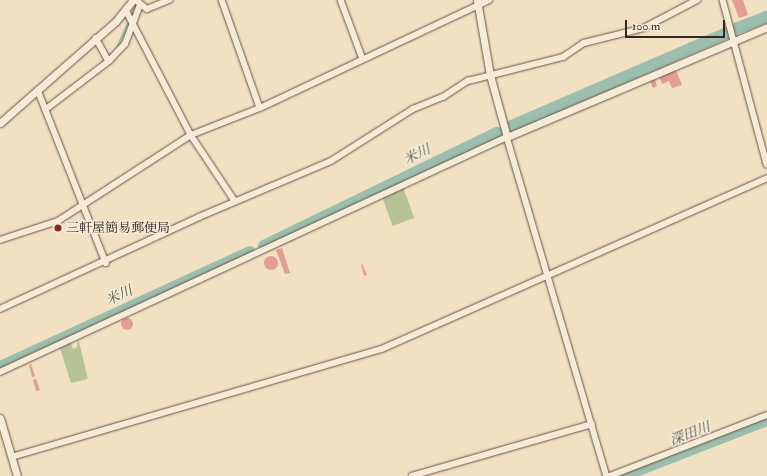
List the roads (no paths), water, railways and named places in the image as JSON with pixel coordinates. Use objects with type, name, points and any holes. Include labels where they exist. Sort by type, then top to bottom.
[{"type":"street","points":[[0,123],[96,38],[126,10],[134,0],[147,9],[169,0]]},
{"type":"street","points":[[222,0],[260,108]]},
{"type":"street","points":[[341,0],[362,59]]},
{"type":"street","points":[[0,240],[58,221],[191,135],[260,108],[477,2],[489,0]]},
{"type":"street","points":[[0,309],[106,263],[235,201],[331,161],[414,109],[444,97],[468,81],[563,57],[584,43],[631,33],[697,0]]},
{"type":"street","points":[[723,0],[736,40],[765,150],[767,164]]},
{"type":"street","points":[[477,2],[490,75],[506,137],[609,476],[767,415]]},
{"type":"street","points":[[46,110],[110,61],[120,51],[134,25],[140,5]]},
{"type":"street","points":[[126,10],[191,135],[235,201]]},
{"type":"street","points":[[0,372],[506,137],[767,27]]},
{"type":"street","points":[[96,38],[110,61]]},
{"type":"street","points":[[38,90],[82,206],[106,263]]},
{"type":"street","points":[[12,457],[382,348],[549,276],[767,178]]},
{"type":"street","points":[[0,418],[17,476]]},
{"type":"street","points":[[412,476],[592,424]]},
{"type":"waterway","points":[[116,50],[138,1]]},
{"type":"waterway","name":"米川","points":[[735,29],[767,17]]},
{"type":"waterway","name":"米川","points":[[507,128],[727,33]]},
{"type":"waterway","name":"米川","points":[[264,246],[497,133]]},
{"type":"waterway","name":"米川","points":[[0,367],[250,252]]},
{"type":"waterway","name":"深田川","points":[[623,476],[767,420]]},
{"type":"place","name":"三軒屋簡易郵便局","points":[[58,228]]}]
